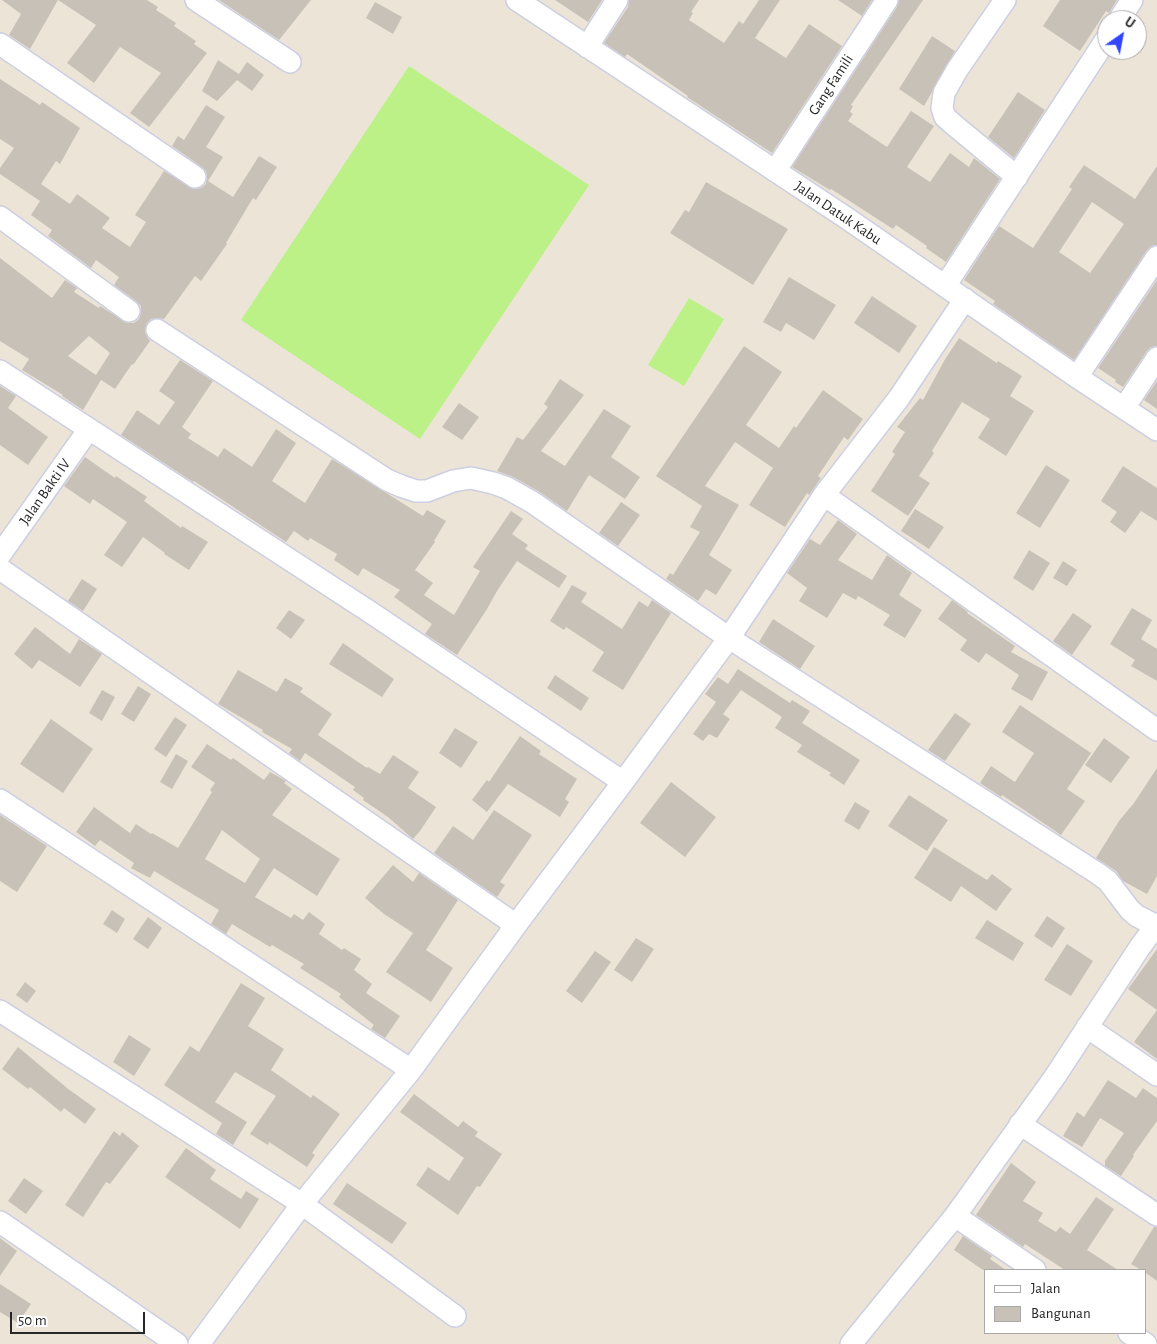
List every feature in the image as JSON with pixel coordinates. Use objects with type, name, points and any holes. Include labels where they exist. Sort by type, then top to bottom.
[{"type":"street","points":[[196,0],[290,62]]},
{"type":"street","name":"Jalan Datuk Kabu","points":[[517,0],[775,171],[1157,430]]},
{"type":"street","points":[[587,46],[617,0]]},
{"type":"street","name":"Gang Famili","points":[[775,171],[887,0]]},
{"type":"street","points":[[1005,0],[957,70],[944,93],[942,108],[945,116],[954,126],[1017,177]]},
{"type":"street","points":[[0,44],[195,177]]},
{"type":"street","points":[[946,286],[1097,53]]},
{"type":"street","points":[[0,217],[129,311]]},
{"type":"street","points":[[1077,377],[1157,257]]},
{"type":"street","points":[[199,1344],[302,1204],[411,1070],[729,638],[824,495],[899,398],[965,299]]},
{"type":"street","points":[[157,330],[387,480],[416,491],[427,491],[452,481],[471,478],[494,482],[532,502],[729,638],[1097,873],[1108,881],[1130,910],[1137,916],[1157,925],[1140,947],[1054,1078],[954,1216],[851,1344]]},
{"type":"street","points":[[1124,408],[1157,358]]},
{"type":"street","points":[[0,371],[370,612],[623,782]]},
{"type":"street","name":"Jalan Bakti IV","points":[[0,555],[89,429]]},
{"type":"street","points":[[824,495],[1157,730]]},
{"type":"street","points":[[0,569],[516,925]]},
{"type":"street","points":[[0,800],[411,1070]]},
{"type":"street","points":[[0,1011],[302,1204],[454,1316]]},
{"type":"street","points":[[1088,1028],[1157,1075]]},
{"type":"street","points":[[1020,1124],[1157,1215]]},
{"type":"street","points":[[954,1216],[1034,1269]]},
{"type":"street","points":[[0,1222],[177,1344]]},
{"type":"street","points":[[1131,1334],[1146,1344]]},
{"type":"green space","points":[[409,66],[589,185],[420,439],[241,320]]},
{"type":"green space","points":[[689,298],[724,319],[684,386],[648,365]]},
{"type":"building","points":[[2,0],[58,0],[30,49],[9,35],[21,14]]},
{"type":"building","points":[[58,0],[147,0],[158,7],[156,10],[176,23],[174,26],[196,41],[194,44],[207,53],[149,127],[130,113],[161,73],[120,47],[94,83],[67,63],[96,25]]},
{"type":"building","points":[[219,0],[311,0],[279,40]]},
{"type":"building","points":[[555,0],[602,0],[588,22]]},
{"type":"building","points":[[629,0],[699,0],[691,12],[693,13],[689,20],[724,43],[739,21],[743,24],[759,0],[780,0],[755,38],[786,58],[809,24],[842,46],[772,153],[687,97],[627,54],[625,57],[604,43],[628,7]]},
{"type":"building","points":[[838,0],[872,0],[862,16]]},
{"type":"building","points":[[899,0],[923,0],[851,105],[853,106],[850,112],[853,114],[848,121],[887,147],[911,111],[934,126],[907,167],[930,182],[950,153],[969,167],[974,158],[1000,179],[946,262],[926,248],[927,246],[896,225],[893,229],[831,189],[792,167],[897,7]]},
{"type":"building","points":[[1060,0],[1117,0],[1111,10],[1097,10],[1097,25],[1080,51],[1043,26]]},
{"type":"building","points":[[375,2],[402,17],[393,34],[366,18]]},
{"type":"building","points":[[932,36],[955,51],[924,106],[899,89]]},
{"type":"building","points":[[218,60],[239,74],[247,62],[264,75],[252,91],[237,80],[217,101],[202,91]]},
{"type":"building","points":[[0,79],[40,105],[42,102],[80,128],[60,164],[56,161],[41,184],[70,204],[77,194],[110,218],[102,228],[130,247],[146,222],[135,215],[164,171],[194,189],[201,188],[206,184],[206,171],[172,146],[178,136],[184,140],[206,105],[225,117],[206,147],[223,157],[208,181],[233,197],[259,156],[277,167],[256,200],[253,198],[227,244],[201,281],[195,276],[164,319],[151,319],[147,323],[145,330],[150,341],[115,389],[101,380],[83,410],[63,395],[22,370],[29,359],[0,341],[0,258],[52,298],[65,280],[77,288],[74,292],[127,323],[134,323],[139,319],[141,306],[114,285],[119,277],[96,260],[91,268],[48,236],[52,230],[31,215],[40,201],[0,174],[0,168],[14,148],[0,139]],"holes":[[[89,336],[110,353],[96,375],[68,356]]]},
{"type":"building","points":[[1018,92],[1045,110],[1014,158],[988,137]]},
{"type":"building","points":[[1084,165],[1135,199],[1157,166],[1157,245],[1151,246],[1147,250],[1074,360],[993,304],[995,301],[964,280],[999,226],[1033,248],[1072,189],[1069,187]],"holes":[[[1092,202],[1124,224],[1090,273],[1059,252]]]},
{"type":"building","points":[[706,182],[788,229],[753,285],[670,233],[685,210],[689,212]]},
{"type":"building","points":[[789,277],[836,305],[814,340],[786,323],[781,332],[763,322]]},
{"type":"building","points":[[1157,280],[1157,346],[1151,347],[1147,351],[1123,387],[1098,368]]},
{"type":"building","points":[[872,296],[917,326],[899,353],[854,323]]},
{"type":"building","points":[[959,338],[997,363],[998,361],[1022,376],[1010,396],[1034,411],[1006,456],[978,438],[990,419],[962,402],[919,476],[930,483],[908,516],[871,491],[895,454],[892,452],[905,432],[897,427],[920,398],[923,400]]},
{"type":"building","points":[[744,346],[782,372],[746,425],[779,448],[823,390],[863,419],[848,440],[844,437],[818,476],[821,478],[809,495],[807,493],[785,527],[749,505],[773,468],[735,442],[705,486],[739,505],[709,555],[732,570],[716,595],[706,589],[698,601],[666,579],[670,573],[673,575],[700,532],[690,527],[702,506],[656,476]]},
{"type":"building","points":[[180,360],[213,381],[182,427],[191,434],[188,438],[218,457],[224,448],[252,467],[276,429],[296,443],[272,481],[305,503],[332,459],[423,516],[427,510],[446,521],[435,542],[415,570],[433,583],[424,595],[454,615],[480,571],[473,567],[511,511],[523,519],[512,534],[528,545],[525,549],[567,576],[559,588],[517,561],[457,655],[425,634],[432,624],[394,597],[400,590],[363,568],[358,576],[334,560],[337,554],[310,538],[308,541],[294,531],[286,542],[121,435],[137,410],[159,425],[175,402],[159,391]]},
{"type":"building","points":[[560,379],[584,395],[541,451],[565,466],[604,409],[631,426],[611,457],[640,477],[625,499],[589,475],[567,511],[538,491],[513,477],[497,471],[517,437],[523,440],[548,407],[544,404]]},
{"type":"building","points":[[1157,381],[1157,409],[1144,400]]},
{"type":"building","points":[[0,386],[16,396],[8,408],[48,437],[28,465],[0,445]]},
{"type":"building","points":[[459,403],[479,417],[462,440],[442,427]]},
{"type":"building","points":[[85,457],[147,497],[144,501],[181,528],[182,526],[208,542],[189,570],[164,554],[143,537],[122,567],[104,555],[127,522],[93,499],[90,504],[64,486]]},
{"type":"building","points":[[1046,465],[1070,480],[1040,528],[1016,513]]},
{"type":"building","points":[[1123,466],[1157,488],[1157,521],[1141,511],[1125,533],[1110,522],[1117,512],[1101,501]]},
{"type":"building","points":[[621,502],[640,515],[618,546],[599,533]]},
{"type":"building","points":[[915,509],[944,527],[929,549],[901,531]]},
{"type":"building","points":[[838,520],[857,534],[838,560],[872,580],[887,555],[912,573],[899,595],[922,610],[905,638],[883,625],[890,615],[858,596],[856,600],[843,593],[827,618],[799,601],[807,588],[787,573],[810,539],[820,545]]},
{"type":"building","points":[[1029,550],[1050,563],[1033,591],[1013,578]]},
{"type":"building","points":[[1063,561],[1077,570],[1067,586],[1053,578]]},
{"type":"building","points":[[82,579],[97,589],[83,611],[68,601]]},
{"type":"building","points":[[572,585],[587,593],[581,602],[622,629],[639,601],[648,607],[652,600],[671,613],[623,690],[592,671],[604,652],[566,627],[564,630],[550,621]]},
{"type":"building","points":[[952,600],[967,613],[1015,646],[1011,652],[1048,672],[1032,701],[1011,689],[1019,675],[986,653],[979,663],[960,650],[967,640],[938,619]]},
{"type":"building","points":[[1132,608],[1152,620],[1141,639],[1157,649],[1157,681],[1131,666],[1135,660],[1110,644]]},
{"type":"building","points":[[289,610],[305,620],[291,639],[276,628]]},
{"type":"building","points":[[1073,613],[1092,626],[1072,655],[1053,641]]},
{"type":"building","points":[[773,619],[815,646],[800,669],[759,642]]},
{"type":"building","points":[[35,627],[70,654],[79,639],[102,654],[80,687],[39,660],[32,669],[14,654]]},
{"type":"building","points":[[343,643],[394,679],[382,697],[329,664]]},
{"type":"building","points":[[738,669],[790,703],[792,700],[810,711],[802,723],[860,760],[844,785],[829,775],[831,773],[797,752],[802,745],[775,728],[782,717],[741,690],[723,714],[730,719],[717,738],[709,734],[703,741],[693,734],[716,702],[705,694],[718,677],[728,684]]},
{"type":"building","points":[[238,670],[277,692],[285,678],[303,688],[300,692],[332,714],[318,735],[367,768],[380,774],[393,755],[419,772],[408,788],[436,807],[413,839],[388,817],[363,800],[364,798],[353,790],[355,787],[305,753],[300,761],[289,753],[292,749],[218,704]]},
{"type":"building","points":[[555,675],[589,698],[581,711],[547,688]]},
{"type":"building","points":[[138,686],[151,694],[134,722],[121,714]]},
{"type":"building","points":[[102,690],[115,697],[102,721],[89,713]]},
{"type":"building","points":[[1020,705],[1091,753],[1067,789],[1085,801],[1061,835],[1002,795],[1001,797],[980,783],[991,766],[1015,782],[1034,753],[1002,732]]},
{"type":"building","points":[[955,713],[971,724],[945,761],[928,750]]},
{"type":"building","points":[[175,717],[187,725],[166,757],[154,749]]},
{"type":"building","points":[[51,719],[93,749],[63,793],[20,764]]},
{"type":"building","points":[[455,728],[478,742],[461,768],[439,753]]},
{"type":"building","points":[[520,736],[541,751],[539,754],[577,779],[565,799],[569,802],[560,817],[508,784],[487,812],[472,800],[487,780],[489,782]]},
{"type":"building","points":[[1104,738],[1130,757],[1111,783],[1085,765]]},
{"type":"building","points":[[207,744],[231,760],[233,758],[264,780],[270,772],[286,781],[284,783],[292,789],[272,815],[340,859],[317,896],[274,868],[255,897],[291,918],[294,914],[303,920],[309,912],[325,924],[319,934],[342,950],[344,948],[361,959],[354,970],[372,984],[366,993],[400,1016],[385,1038],[371,1029],[374,1025],[339,997],[341,994],[300,968],[304,964],[272,945],[270,947],[232,924],[226,934],[211,924],[219,910],[154,871],[150,878],[131,868],[134,863],[100,840],[95,846],[76,832],[94,807],[130,833],[136,824],[178,848],[212,792],[210,790],[215,783],[191,767]],"holes":[[[222,830],[260,859],[245,883],[205,859]]]},
{"type":"building","points":[[176,754],[188,761],[172,789],[160,782]]},
{"type":"building","points":[[1157,768],[1157,876],[1147,894],[1123,881],[1116,871],[1096,858],[1119,821],[1134,803]]},
{"type":"building","points":[[671,782],[716,817],[685,857],[640,823]]},
{"type":"building","points":[[909,795],[948,820],[927,851],[888,826]]},
{"type":"building","points":[[855,802],[870,811],[859,830],[844,821]]},
{"type":"building","points":[[494,810],[532,835],[500,882],[505,885],[497,897],[434,853],[453,826],[473,840]]},
{"type":"building","points":[[0,815],[47,846],[17,892],[0,881]]},
{"type":"building","points":[[934,847],[987,880],[992,874],[1012,889],[996,911],[961,886],[951,902],[914,878]]},
{"type":"building","points":[[393,865],[413,882],[419,873],[458,900],[426,950],[453,968],[431,1002],[386,972],[413,933],[384,914],[365,898]]},
{"type":"building","points":[[112,910],[125,919],[117,933],[103,924]]},
{"type":"building","points":[[1047,916],[1065,928],[1052,948],[1034,936]]},
{"type":"building","points":[[148,917],[162,928],[148,949],[133,939]]},
{"type":"building","points":[[987,920],[1024,943],[1013,961],[975,938]]},
{"type":"building","points":[[636,938],[654,949],[632,982],[614,970]]},
{"type":"building","points":[[1067,944],[1093,961],[1071,996],[1044,980]]},
{"type":"building","points":[[1157,949],[1157,1010],[1128,989]]},
{"type":"building","points":[[595,951],[611,962],[582,1003],[566,991]]},
{"type":"building","points":[[25,982],[36,991],[27,1003],[16,995]]},
{"type":"building","points":[[241,983],[265,998],[248,1026],[284,1049],[271,1070],[311,1098],[313,1095],[340,1114],[312,1153],[315,1155],[307,1167],[269,1142],[268,1145],[250,1134],[276,1096],[235,1072],[215,1102],[247,1122],[233,1145],[216,1134],[222,1123],[164,1085],[190,1046],[199,1052]]},
{"type":"building","points":[[1157,1010],[1157,1059],[1134,1042]]},
{"type":"building","points":[[129,1035],[151,1049],[134,1076],[113,1062]]},
{"type":"building","points":[[18,1047],[67,1088],[96,1109],[85,1124],[64,1108],[61,1112],[30,1087],[28,1089],[2,1069]]},
{"type":"building","points":[[1108,1080],[1136,1098],[1143,1088],[1157,1098],[1157,1121],[1121,1176],[1105,1166],[1105,1161],[1124,1133],[1100,1118],[1082,1147],[1063,1136],[1077,1112],[1084,1117]]},
{"type":"building","points":[[414,1094],[458,1127],[463,1121],[478,1132],[475,1136],[502,1154],[480,1187],[477,1186],[458,1215],[416,1185],[428,1167],[449,1181],[464,1158],[400,1112]]},
{"type":"building","points":[[114,1131],[120,1136],[122,1132],[139,1146],[110,1184],[106,1182],[83,1217],[65,1205]]},
{"type":"building","points":[[186,1148],[216,1170],[210,1179],[241,1199],[246,1191],[259,1199],[240,1229],[165,1177]]},
{"type":"building","points":[[1011,1163],[1036,1182],[1023,1201],[1043,1213],[1038,1221],[1056,1232],[1060,1227],[1070,1234],[1096,1197],[1114,1209],[1087,1250],[1116,1269],[1063,1269],[1025,1244],[1023,1247],[976,1215]]},
{"type":"building","points":[[24,1178],[43,1191],[26,1214],[8,1201]]},
{"type":"building","points":[[347,1183],[407,1223],[392,1244],[333,1204]]},
{"type":"building","points":[[1154,1227],[1157,1227],[1157,1281],[1147,1274],[1147,1269],[1139,1269],[1131,1264]]},
{"type":"building","points":[[963,1236],[992,1256],[990,1259],[1005,1269],[983,1270],[954,1250]]},
{"type":"building","points":[[0,1238],[17,1251],[0,1276]]},
{"type":"building","points":[[0,1284],[31,1304],[18,1323],[0,1312]]}]
